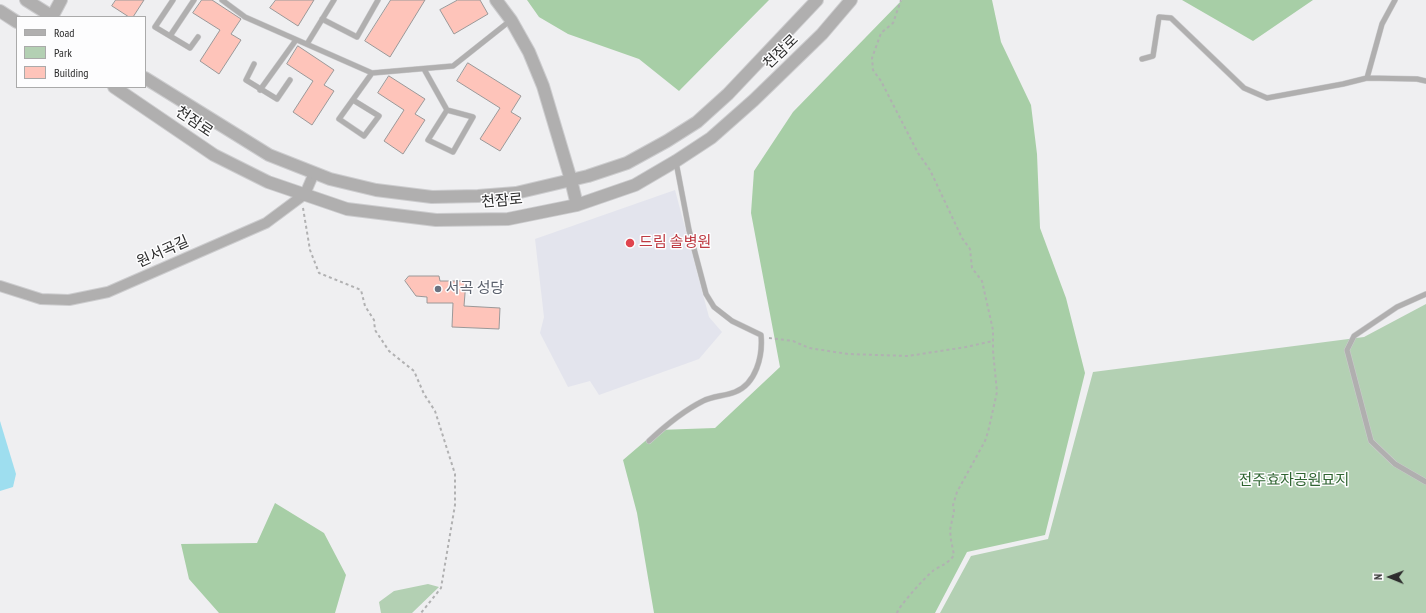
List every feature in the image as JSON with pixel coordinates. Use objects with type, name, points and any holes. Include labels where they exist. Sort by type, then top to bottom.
[{"type":"street","points":[[26,0],[50,16]]},
{"type":"street","points":[[53,16],[61,0]]},
{"type":"street","points":[[496,0],[529,52],[543,86],[571,180],[577,206]]},
{"type":"street","name":"천잠로","points":[[146,79],[269,155],[314,174],[376,190],[432,197],[516,193],[571,180],[627,163],[667,141],[697,122],[728,94],[817,0]]},
{"type":"street","name":"천잠로","points":[[115,88],[214,155],[268,182],[303,196],[347,209],[436,220],[508,219],[577,206],[635,185],[676,161],[711,138],[754,100],[822,34],[851,0]]},
{"type":"street","points":[[0,11],[16,21]]},
{"type":"street","points":[[303,196],[314,174]]},
{"type":"street","name":"원서곡길","points":[[0,286],[41,299],[69,300],[108,292],[266,223],[303,196]]},
{"type":"lane","points":[[173,0],[155,27],[190,48],[198,37]]},
{"type":"lane","points":[[170,36],[194,0]]},
{"type":"lane","points":[[222,0],[245,17],[372,73],[453,66],[510,20]]},
{"type":"lane","points":[[307,44],[334,0]]},
{"type":"lane","points":[[322,19],[357,37],[378,0]]},
{"type":"lane","points":[[1367,78],[1382,24],[1395,0]]},
{"type":"lane","points":[[1142,60],[1153,56],[1159,17],[1171,18],[1244,88],[1267,98],[1367,78],[1417,79],[1426,81]]},
{"type":"lane","points":[[260,90],[296,40]]},
{"type":"lane","points":[[254,64],[246,80],[260,90],[277,99],[290,80]]},
{"type":"lane","points":[[424,69],[447,110],[473,117],[453,152],[428,140],[447,110]]},
{"type":"lane","points":[[353,100],[379,116],[364,136],[339,119],[372,73]]},
{"type":"lane","points":[[649,441],[666,425],[704,401],[736,392],[750,382],[760,361],[761,335],[732,322],[714,307],[706,294],[689,230],[676,161]]},
{"type":"lane","points":[[1426,294],[1397,307],[1354,336],[1347,350],[1371,441],[1395,464],[1426,482]]},
{"type":"path","points":[[897,613],[897,609],[907,600],[921,582],[933,571],[950,560],[954,555],[950,530],[954,511],[953,505],[957,492],[985,441],[995,406],[997,392],[993,330],[982,281],[972,268],[970,249],[962,238],[948,207],[936,187],[930,170],[918,153],[881,81],[873,70],[872,58],[881,33],[893,23],[901,0]]},
{"type":"path","points":[[303,196],[310,250],[319,273],[361,290],[365,306],[374,320],[375,330],[388,351],[414,371],[424,394],[435,411],[455,474],[455,505],[441,588],[420,613]]},
{"type":"path","points":[[766,338],[793,341],[809,348],[848,354],[908,356],[966,347],[993,340]]},
{"type":"shaded area","points":[[675,190],[709,317],[722,332],[699,359],[599,395],[590,381],[568,387],[540,333],[544,317],[535,239]]},
{"type":"green space","points":[[527,0],[769,0],[679,91],[639,59],[568,34],[539,17]]},
{"type":"green space","points":[[902,0],[992,0],[1001,42],[1031,105],[1037,154],[1040,228],[1066,298],[1085,373],[1045,535],[967,552],[935,613],[654,613],[637,513],[623,460],[658,430],[715,428],[780,367],[751,213],[754,171],[793,112]]},
{"type":"green space","points":[[1182,0],[1313,0],[1253,41]]},
{"type":"green space","name":"전주효자공원묘지","points":[[1426,304],[1426,613],[940,613],[971,556],[1048,539],[1093,372],[1364,337]]},
{"type":"green space","points":[[275,503],[324,533],[346,575],[335,613],[219,613],[189,579],[181,544],[257,543]]},
{"type":"green space","points":[[428,584],[439,587],[412,613],[381,613],[379,602],[394,591]]},
{"type":"water","points":[[0,421],[16,474],[13,487],[0,491]]},
{"type":"building","points":[[116,0],[144,0],[134,16],[127,16],[112,6]]},
{"type":"building","points":[[202,0],[212,0],[241,19],[231,34],[241,40],[219,74],[200,61],[220,30],[193,13]]},
{"type":"building","points":[[276,0],[314,0],[298,26],[270,8]]},
{"type":"building","points":[[391,0],[425,0],[390,57],[365,41]]},
{"type":"building","points":[[458,0],[480,0],[488,14],[454,34],[440,10]]},
{"type":"building","points":[[298,46],[334,70],[324,85],[334,91],[312,125],[293,112],[313,81],[287,64]]},
{"type":"building","points":[[468,63],[521,96],[511,112],[521,118],[500,151],[480,139],[500,108],[457,81]]},
{"type":"building","points":[[389,76],[425,99],[415,114],[425,120],[403,154],[384,141],[404,110],[378,93]]},
{"type":"building","points":[[409,276],[439,276],[440,281],[466,281],[464,306],[500,308],[499,329],[452,327],[453,303],[427,303],[427,297],[416,296],[405,281]]},
{"type":"place","name":"드림 솔병원","points":[[630,243]]},
{"type":"place","name":"서곡 성당","points":[[438,289]]}]
